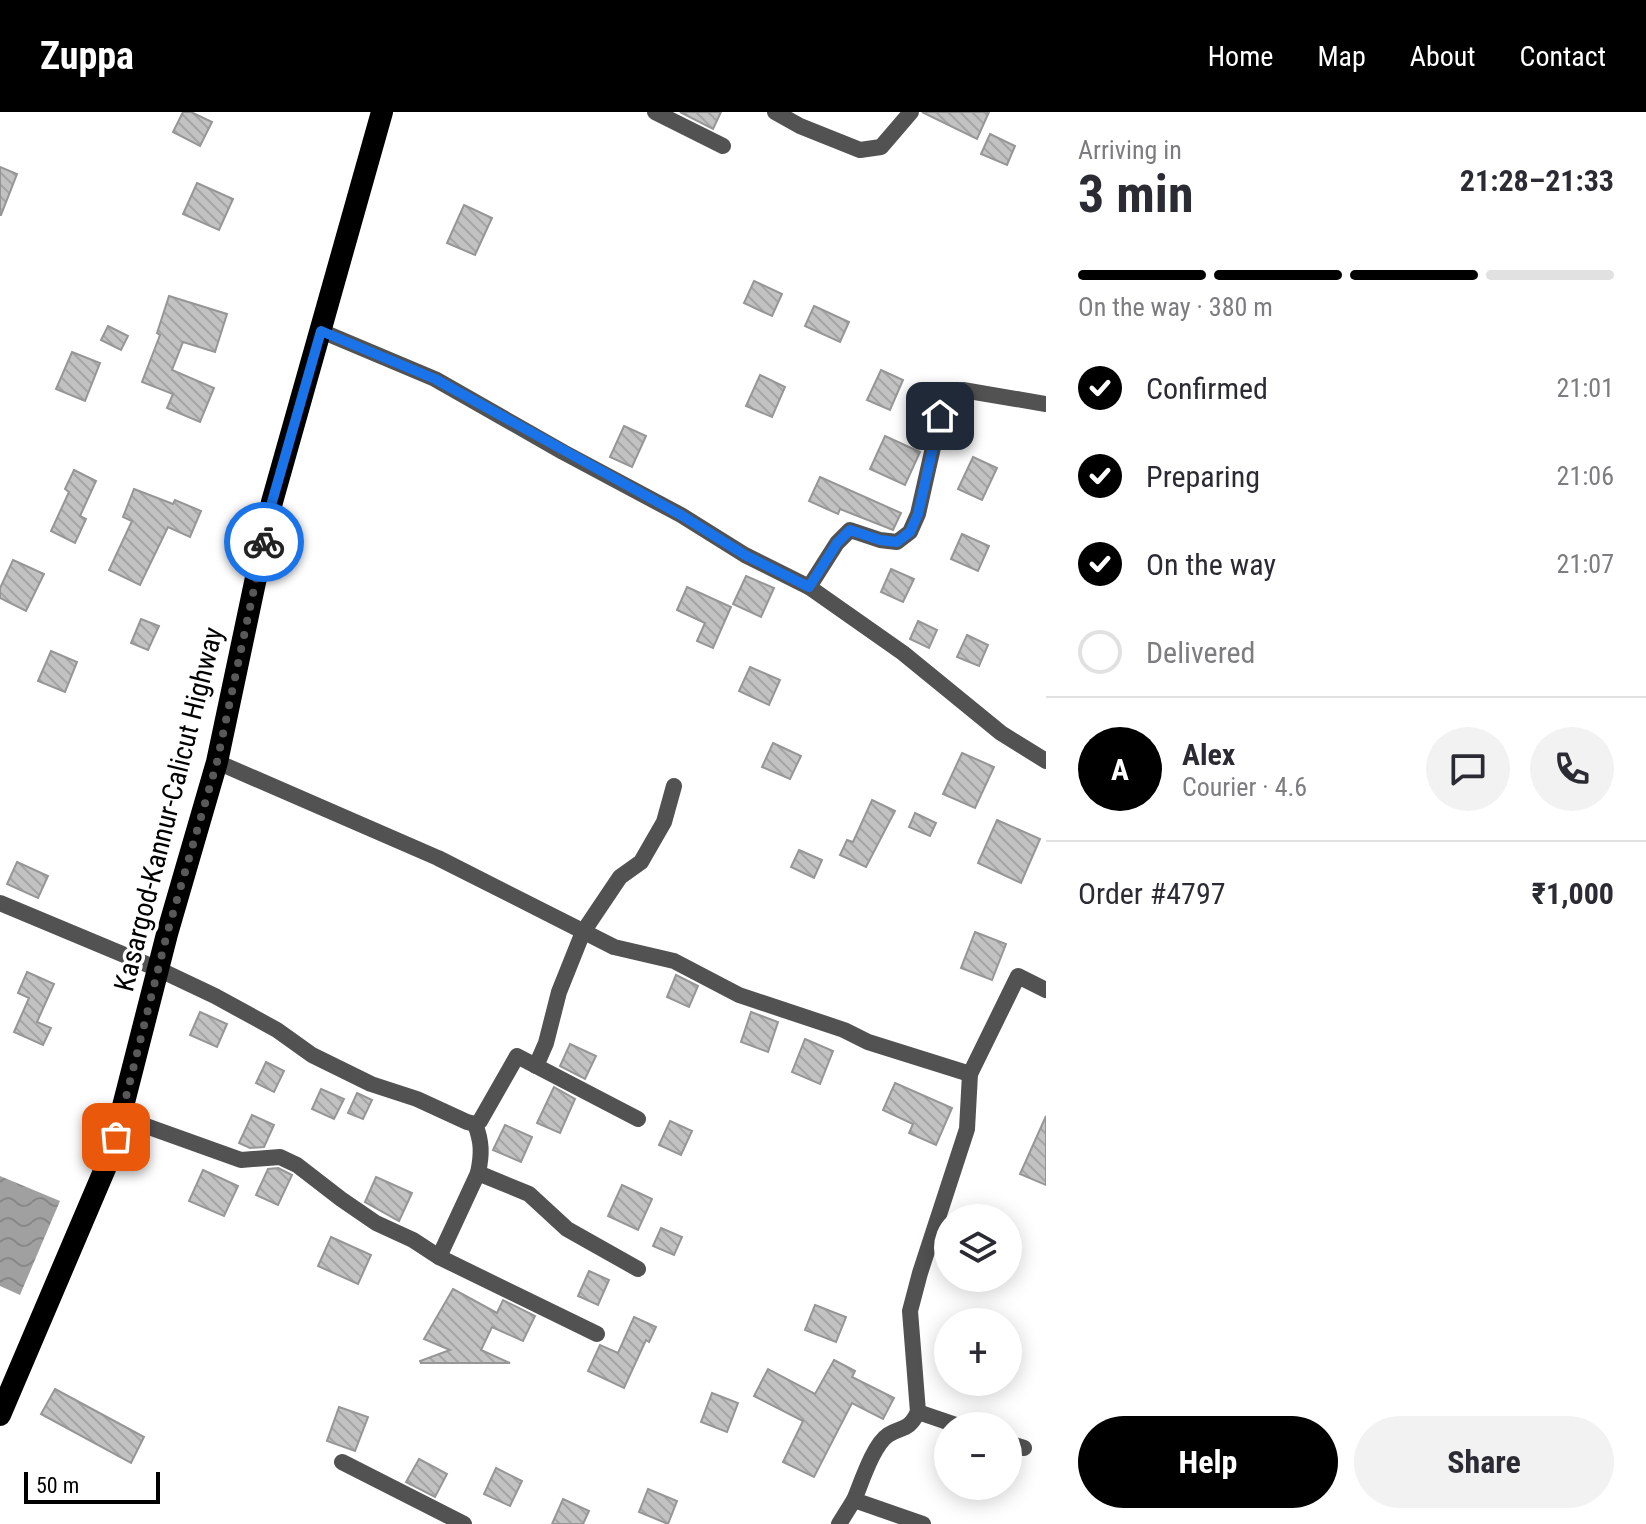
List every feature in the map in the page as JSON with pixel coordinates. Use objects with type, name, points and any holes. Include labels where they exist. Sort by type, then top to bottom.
[{"type":"highway","name":"Kasargod-Kannur-Calicut Highway","points":[[0,1415],[110,1157],[158,969],[217,762],[272,502],[382,112]]},
{"type":"street","points":[[655,112],[723,146]]},
{"type":"street","points":[[775,112],[800,126],[860,150],[881,147],[911,112]]},
{"type":"street","points":[[321,331],[435,379],[681,515],[745,555],[809,587],[903,653],[1001,733],[1046,761]]},
{"type":"street","points":[[809,587],[837,543],[850,530],[897,542],[910,532],[918,514],[943,403],[952,392],[963,390],[1046,404]]},
{"type":"street","points":[[217,762],[438,858],[614,947],[674,961],[739,995],[844,1030],[868,1042],[970,1074]]},
{"type":"street","points":[[536,1066],[546,1043],[559,992],[583,932],[620,877],[641,862],[664,822],[674,786]]},
{"type":"street","points":[[0,903],[215,996],[277,1030],[312,1055],[371,1084],[417,1099],[475,1124],[481,1139],[482,1155],[478,1173],[439,1257]]},
{"type":"street","points":[[839,1524],[854,1500],[878,1447],[887,1436],[902,1431],[913,1422],[918,1412],[910,1311],[967,1129],[970,1074],[1018,976],[1046,990]]},
{"type":"street","points":[[475,1124],[480,1121],[517,1056],[638,1119]]},
{"type":"street","points":[[121,1117],[241,1160],[280,1157],[297,1165],[356,1210],[439,1257],[597,1334]]},
{"type":"street","points":[[478,1173],[529,1194],[567,1229],[638,1269]]},
{"type":"street","points":[[918,1412],[934,1417]]},
{"type":"street","points":[[342,1462],[437,1518],[464,1524]]},
{"type":"street","points":[[854,1500],[923,1524]]},
{"type":"water","points":[[0,1176],[60,1201],[20,1295],[0,1286]]},
{"type":"building","points":[[183,112],[191,112],[212,122],[200,146],[173,132]]},
{"type":"building","points":[[680,112],[721,112],[713,129]]},
{"type":"building","points":[[922,112],[989,112],[977,139]]},
{"type":"building","points":[[990,134],[1015,146],[1007,165],[981,154]]},
{"type":"building","points":[[0,167],[17,174],[1,215],[0,215]]},
{"type":"building","points":[[197,183],[233,199],[219,230],[183,214]]},
{"type":"building","points":[[464,205],[492,218],[475,255],[447,243]]},
{"type":"building","points":[[754,281],[782,294],[772,316],[744,303]]},
{"type":"building","points":[[169,296],[227,314],[215,352],[183,342],[172,370],[214,388],[200,422],[167,408],[173,394],[142,382],[160,335],[157,333]]},
{"type":"building","points":[[814,306],[849,322],[840,342],[805,326]]},
{"type":"building","points":[[108,326],[128,336],[121,350],[101,340]]},
{"type":"building","points":[[72,352],[100,363],[85,401],[56,389]]},
{"type":"building","points":[[881,370],[903,380],[890,410],[867,400]]},
{"type":"building","points":[[760,375],[785,387],[772,417],[746,406]]},
{"type":"building","points":[[624,426],[646,436],[632,467],[610,457]]},
{"type":"building","points":[[885,436],[920,452],[905,485],[870,469]]},
{"type":"building","points":[[973,457],[997,468],[982,500],[958,489]]},
{"type":"building","points":[[74,470],[96,481],[80,516],[86,519],[75,543],[51,531],[69,492],[65,489]]},
{"type":"building","points":[[820,477],[901,513],[893,530],[840,509],[838,514],[809,501]]},
{"type":"building","points":[[134,489],[201,511],[190,537],[168,527],[140,585],[109,570],[132,521],[123,517]]},
{"type":"building","points":[[962,534],[989,546],[978,571],[951,559]]},
{"type":"building","points":[[13,560],[44,574],[26,611],[0,598],[0,588]]},
{"type":"building","points":[[891,569],[914,579],[903,602],[881,592]]},
{"type":"building","points":[[746,576],[774,588],[761,617],[733,604]]},
{"type":"building","points":[[687,587],[731,607],[713,648],[697,641],[705,623],[677,610]]},
{"type":"building","points":[[141,619],[159,626],[148,650],[131,643]]},
{"type":"building","points":[[918,621],[937,630],[929,648],[910,639]]},
{"type":"building","points":[[967,635],[988,645],[979,666],[957,657]]},
{"type":"building","points":[[51,651],[77,662],[65,692],[38,681]]},
{"type":"building","points":[[750,667],[780,680],[769,705],[739,691]]},
{"type":"building","points":[[773,743],[801,756],[790,779],[762,767]]},
{"type":"building","points":[[962,753],[994,767],[975,808],[943,794]]},
{"type":"building","points":[[872,800],[895,811],[866,867],[840,855],[847,840],[853,842]]},
{"type":"building","points":[[915,813],[936,823],[930,836],[909,827]]},
{"type":"building","points":[[997,820],[1040,839],[1021,883],[978,863]]},
{"type":"building","points":[[799,850],[822,860],[814,878],[791,867]]},
{"type":"building","points":[[17,862],[48,876],[38,898],[7,884]]},
{"type":"building","points":[[975,932],[1006,944],[992,980],[961,968]]},
{"type":"building","points":[[27,972],[54,984],[37,1022],[51,1028],[43,1045],[14,1032],[29,998],[18,993]]},
{"type":"building","points":[[676,975],[698,986],[689,1007],[667,997]]},
{"type":"building","points":[[200,1012],[227,1024],[217,1047],[190,1035]]},
{"type":"building","points":[[751,1012],[778,1022],[768,1052],[741,1042]]},
{"type":"building","points":[[805,1039],[833,1051],[820,1084],[792,1072]]},
{"type":"building","points":[[570,1044],[596,1056],[585,1079],[560,1066]]},
{"type":"building","points":[[266,1062],[284,1071],[274,1092],[256,1083]]},
{"type":"building","points":[[895,1083],[952,1108],[936,1145],[909,1133],[913,1124],[883,1110]]},
{"type":"building","points":[[554,1087],[575,1099],[560,1133],[537,1123]]},
{"type":"building","points":[[321,1089],[344,1099],[334,1119],[312,1109]]},
{"type":"building","points":[[357,1093],[372,1100],[363,1119],[348,1113]]},
{"type":"building","points":[[252,1115],[274,1125],[264,1147],[250,1148],[239,1143]]},
{"type":"building","points":[[1046,1116],[1046,1185],[1020,1174]]},
{"type":"building","points":[[670,1121],[692,1131],[681,1155],[659,1145]]},
{"type":"building","points":[[505,1125],[532,1137],[521,1162],[493,1150]]},
{"type":"building","points":[[278,1168],[292,1175],[278,1205],[256,1195],[268,1169]]},
{"type":"building","points":[[203,1170],[238,1186],[224,1216],[189,1201]]},
{"type":"building","points":[[376,1177],[412,1193],[399,1221],[365,1202]]},
{"type":"building","points":[[622,1185],[652,1199],[638,1230],[608,1216]]},
{"type":"building","points":[[661,1228],[682,1237],[674,1255],[653,1246]]},
{"type":"building","points":[[331,1237],[371,1255],[358,1284],[318,1266]]},
{"type":"building","points":[[589,1271],[609,1280],[598,1305],[578,1296]]},
{"type":"building","points":[[453,1289],[497,1313],[503,1300],[535,1316],[523,1341],[492,1327],[481,1350],[510,1363],[421,1363],[450,1350],[424,1339]]},
{"type":"building","points":[[815,1305],[846,1317],[836,1342],[805,1330]]},
{"type":"building","points":[[634,1317],[656,1327],[649,1342],[646,1340],[624,1388],[588,1371],[600,1345],[618,1353]]},
{"type":"building","points":[[834,1360],[855,1371],[852,1377],[894,1398],[883,1419],[852,1403],[814,1477],[783,1462],[803,1421],[754,1396],[768,1369],[815,1394]]},
{"type":"building","points":[[55,1389],[144,1437],[131,1463],[41,1414]]},
{"type":"building","points":[[712,1393],[738,1403],[727,1432],[701,1422]]},
{"type":"building","points":[[339,1407],[368,1417],[355,1451],[327,1441]]},
{"type":"building","points":[[419,1459],[447,1474],[435,1497],[406,1482]]},
{"type":"building","points":[[496,1468],[522,1481],[510,1506],[484,1494]]},
{"type":"building","points":[[648,1489],[677,1501],[668,1524],[639,1512]]},
{"type":"building","points":[[563,1499],[589,1511],[583,1524],[552,1524]]},
{"type":"way so far","points":[[116,1137],[167,934],[217,762],[264,542]]},
{"type":"route","points":[[264,542],[272,502],[321,331],[435,379],[681,515],[745,555],[809,587],[837,543],[850,530],[897,542],[910,532],[918,514],[940,416]]}]
